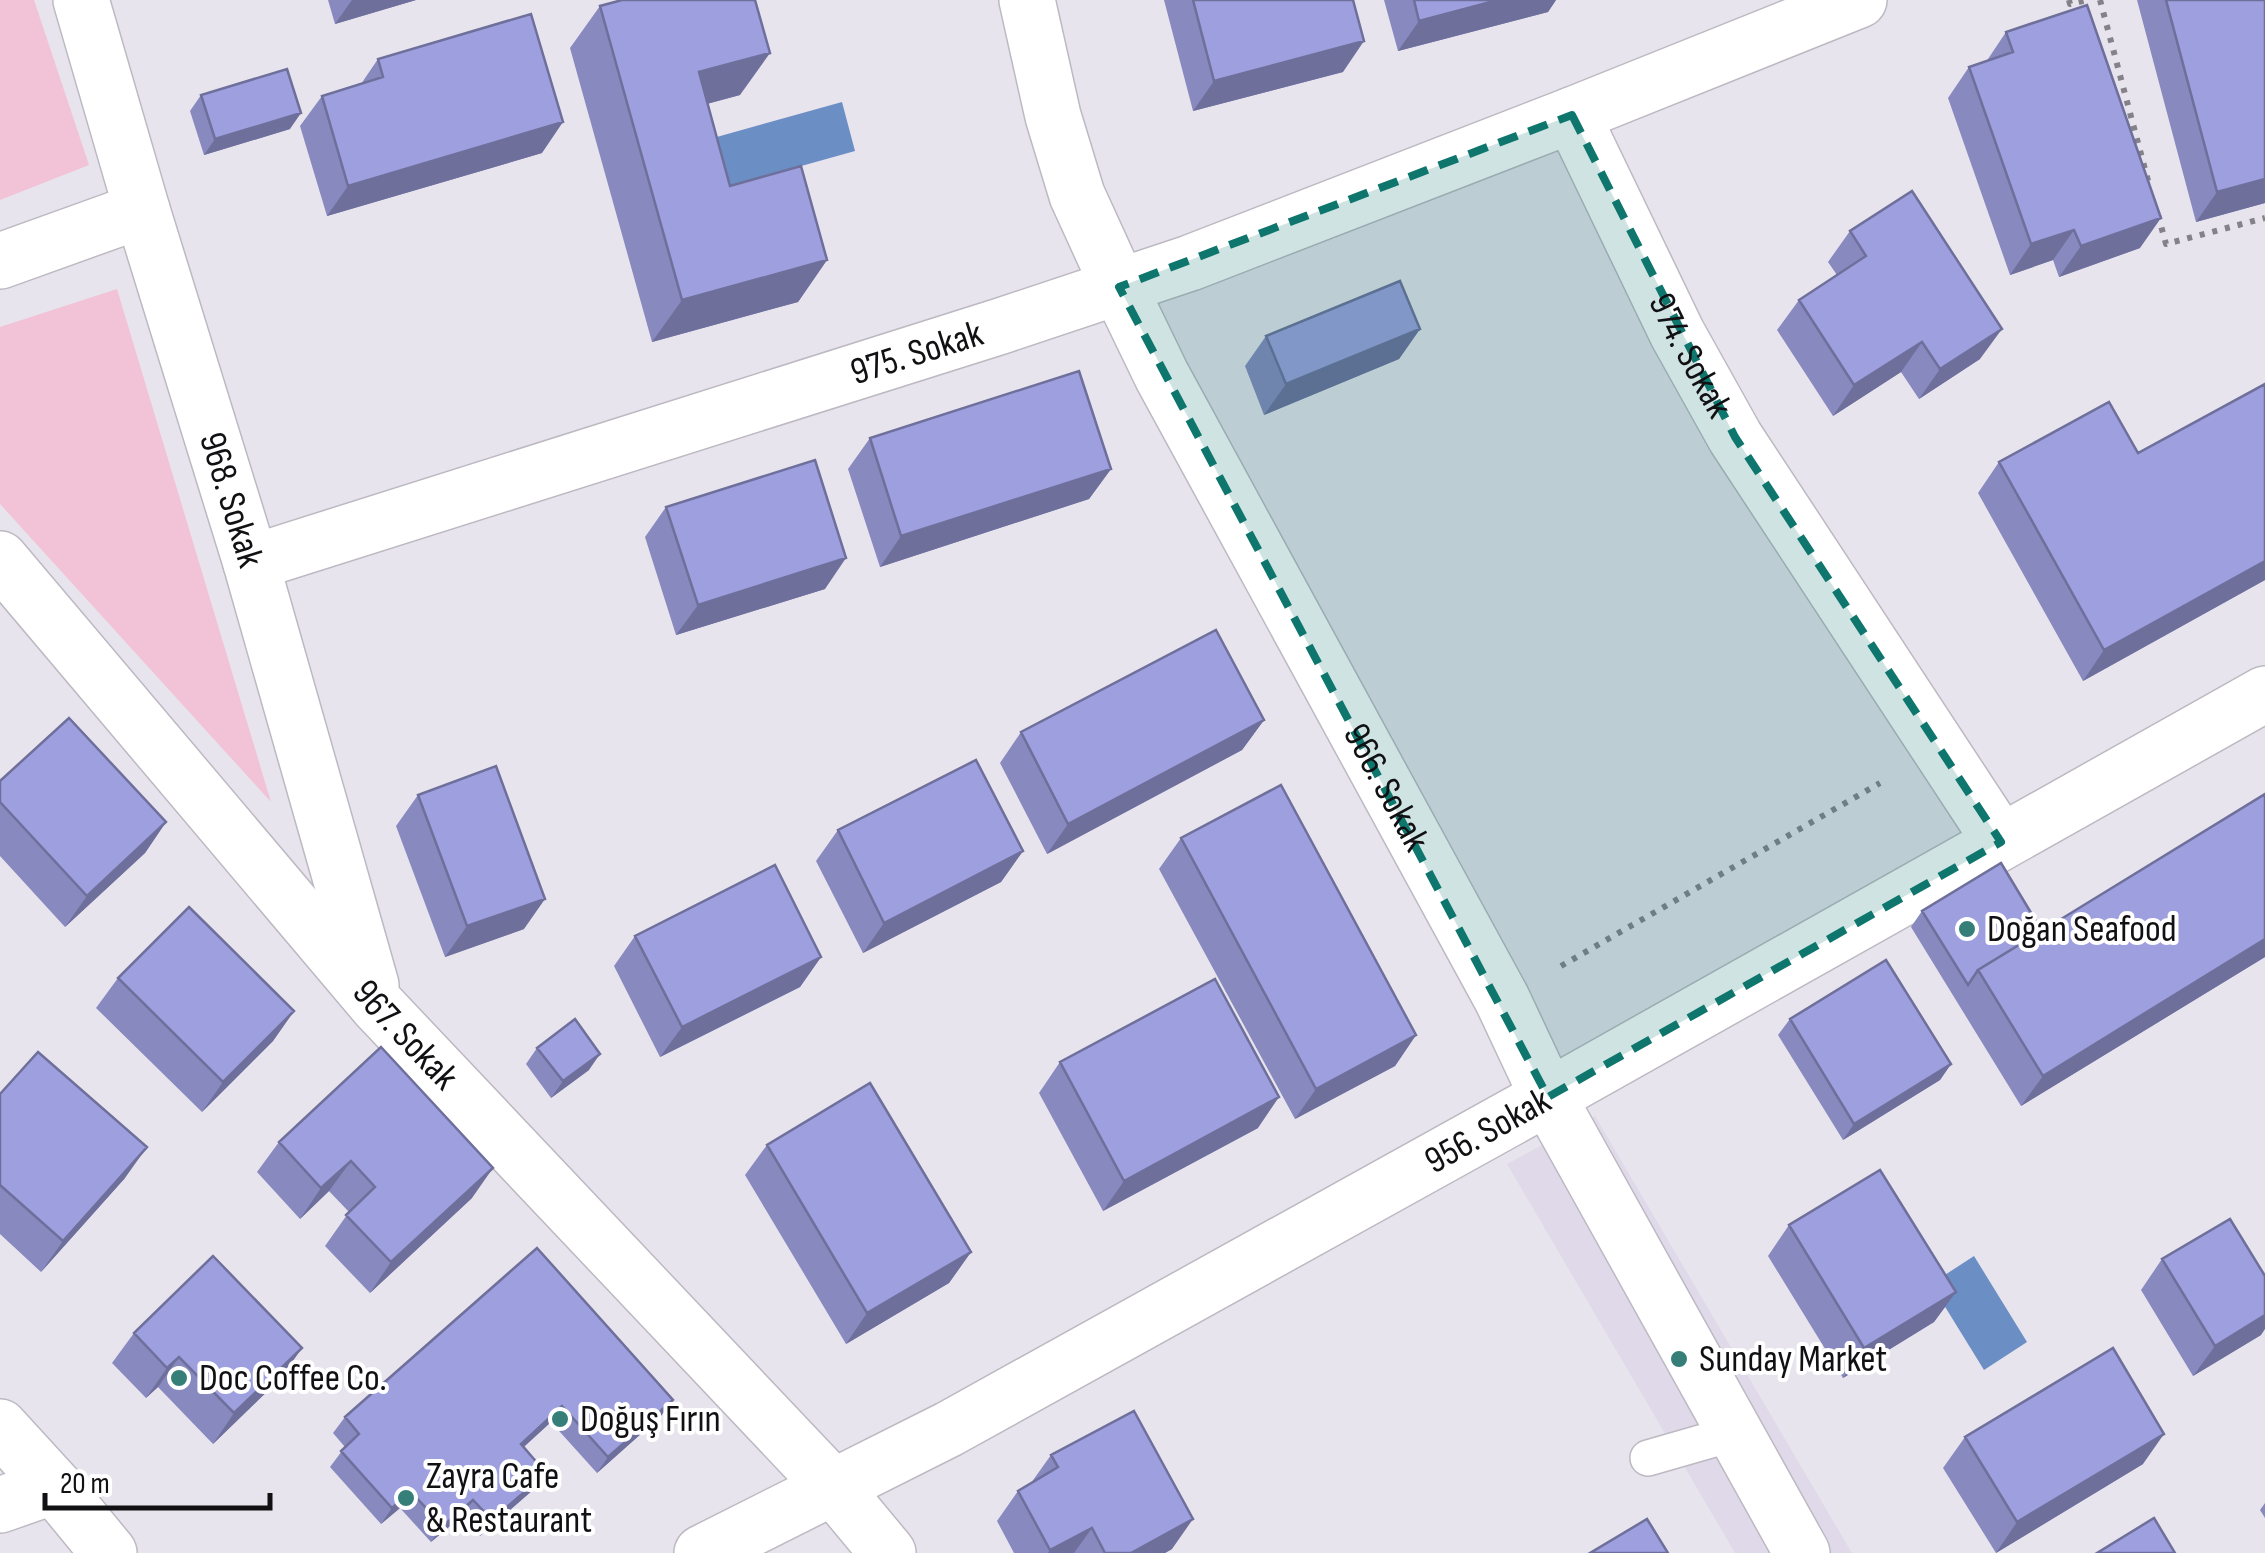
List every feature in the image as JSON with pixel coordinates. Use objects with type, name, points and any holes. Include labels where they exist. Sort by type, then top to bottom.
[{"type":"street","name":"968. Sokak","points":[[81,0],[251,563],[377,1004]]},
{"type":"street","name":"966. Sokak","points":[[1027,0],[1053,116],[1077,194],[1162,376],[1502,999],[1548,1097],[1802,1553]]},
{"type":"street","points":[[1572,115],[1850,1]]},
{"type":"street","name":"975. Sokak","points":[[251,563],[1119,287],[1572,115]]},
{"type":"street","name":"974. Sokak","points":[[1572,115],[1677,333],[1735,437],[2000,842]]},
{"type":"street","points":[[0,261],[142,210]]},
{"type":"street","name":"967. Sokak","points":[[0,559],[377,1004],[834,1488],[888,1553]]},
{"type":"street","name":"956. Sokak","points":[[702,1553],[949,1429],[2265,694]]},
{"type":"street","points":[[0,1427],[109,1553]]},
{"type":"street","points":[[0,1505],[54,1486]]},
{"type":"lane","points":[[1648,1458],[1735,1433]]},
{"type":"path","points":[[2069,0],[2070,4],[2088,0]]},
{"type":"path","points":[[2100,0],[2150,188]]},
{"type":"path","points":[[2156,207],[2166,244],[2265,218]]},
{"type":"path","points":[[1502,999],[1940,749]]},
{"type":"highlighted area","points":[[1572,115],[1735,437],[2001,842],[1548,1097],[1119,287]]},
{"type":"shaded area","points":[[0,0],[34,0],[89,165],[0,200]]},
{"type":"shaded area","points":[[117,289],[271,802],[0,504],[0,327]]},
{"type":"shaded area","name":"Sunday Market","points":[[1595,1116],[1852,1553],[1735,1553],[1507,1164]]},
{"type":"water","points":[[842,102],[855,151],[719,189],[706,140]]},
{"type":"water","points":[[1974,1256],[2027,1342],[1984,1370],[1931,1284]]},
{"type":"building","points":[[622,0],[755,0],[770,53],[699,72],[730,186],[801,166],[827,260],[682,300],[600,6]]},
{"type":"building","points":[[1193,0],[1353,0],[1364,41],[1214,81]]},
{"type":"building","points":[[1414,0],[1498,0],[1419,21]]},
{"type":"building","points":[[2166,0],[2265,0],[2265,179],[2217,192]]},
{"type":"building","points":[[2087,5],[2161,218],[2081,246],[2074,230],[2031,244],[1969,67],[2013,52],[2006,32]]},
{"type":"building","points":[[531,14],[563,122],[348,186],[322,96],[383,77],[378,59]]},
{"type":"building","points":[[287,69],[301,113],[215,139],[201,95]]},
{"type":"building","points":[[1912,191],[2002,329],[1940,369],[1922,342],[1854,385],[1799,300],[1866,256],[1850,231]]},
{"type":"building","points":[[1400,281],[1420,329],[1286,384],[1266,336]]},
{"type":"building","points":[[1079,371],[1111,469],[901,536],[870,438]]},
{"type":"building","points":[[2265,384],[2265,561],[2104,650],[1999,462],[2109,402],[2138,453]]},
{"type":"building","points":[[815,460],[846,558],[698,605],[666,507]]},
{"type":"building","points":[[1216,630],[1264,720],[1068,824],[1021,732]]},
{"type":"building","points":[[69,718],[166,822],[87,896],[0,802],[0,781]]},
{"type":"building","points":[[976,760],[1023,851],[884,923],[838,830]]},
{"type":"building","points":[[496,766],[545,899],[467,926],[418,795]]},
{"type":"building","points":[[1281,785],[1416,1035],[1316,1089],[1181,838]]},
{"type":"building","points":[[2265,794],[2265,939],[2043,1076],[1978,970]]},
{"type":"building","points":[[2001,863],[2042,931],[1978,970],[1968,985],[1922,911]]},
{"type":"building","points":[[775,865],[821,957],[682,1027],[635,936]]},
{"type":"building","points":[[189,907],[294,1011],[223,1082],[118,978]]},
{"type":"building","points":[[1886,960],[1951,1064],[1854,1124],[1790,1019]]},
{"type":"building","points":[[1215,979],[1279,1097],[1124,1181],[1060,1062]]},
{"type":"building","points":[[575,1019],[600,1054],[563,1081],[537,1048]]},
{"type":"building","points":[[381,1047],[493,1168],[391,1262],[346,1215],[375,1187],[351,1161],[321,1188],[279,1142]]},
{"type":"building","points":[[38,1052],[147,1147],[63,1241],[0,1185],[0,1094]]},
{"type":"building","points":[[870,1083],[971,1252],[867,1313],[767,1145]]},
{"type":"building","points":[[1880,1170],[1956,1292],[1864,1348],[1789,1225]]},
{"type":"building","points":[[2230,1219],[2265,1276],[2265,1315],[2215,1346],[2162,1259]]},
{"type":"building","points":[[537,1248],[673,1400],[608,1457],[562,1406],[521,1444],[546,1473],[492,1520],[473,1500],[443,1526],[411,1492],[392,1508],[341,1451],[359,1434],[345,1417]]},
{"type":"building","points":[[213,1256],[302,1348],[234,1413],[179,1357],[167,1368],[134,1333]]},
{"type":"building","points":[[2113,1348],[2164,1434],[2017,1522],[1965,1437]]},
{"type":"building","points":[[1134,1411],[1193,1519],[1131,1553],[1105,1553],[1092,1528],[1050,1550],[1018,1491],[1058,1467],[1051,1455]]},
{"type":"building","points":[[2154,1518],[2175,1553],[2097,1553]]},
{"type":"building","points":[[1647,1519],[1668,1553],[1590,1553]]},
{"type":"place","name":"Doğan Seafood","points":[[1967,929]]},
{"type":"place","name":"Sunday Market","points":[[1679,1359]]},
{"type":"place","name":"Doc Coffee Co.","points":[[179,1378]]},
{"type":"place","name":"Doğuş Fırın","points":[[560,1419]]},
{"type":"place","name":"Zayra Cafe & Restaurant","points":[[406,1498]]}]
